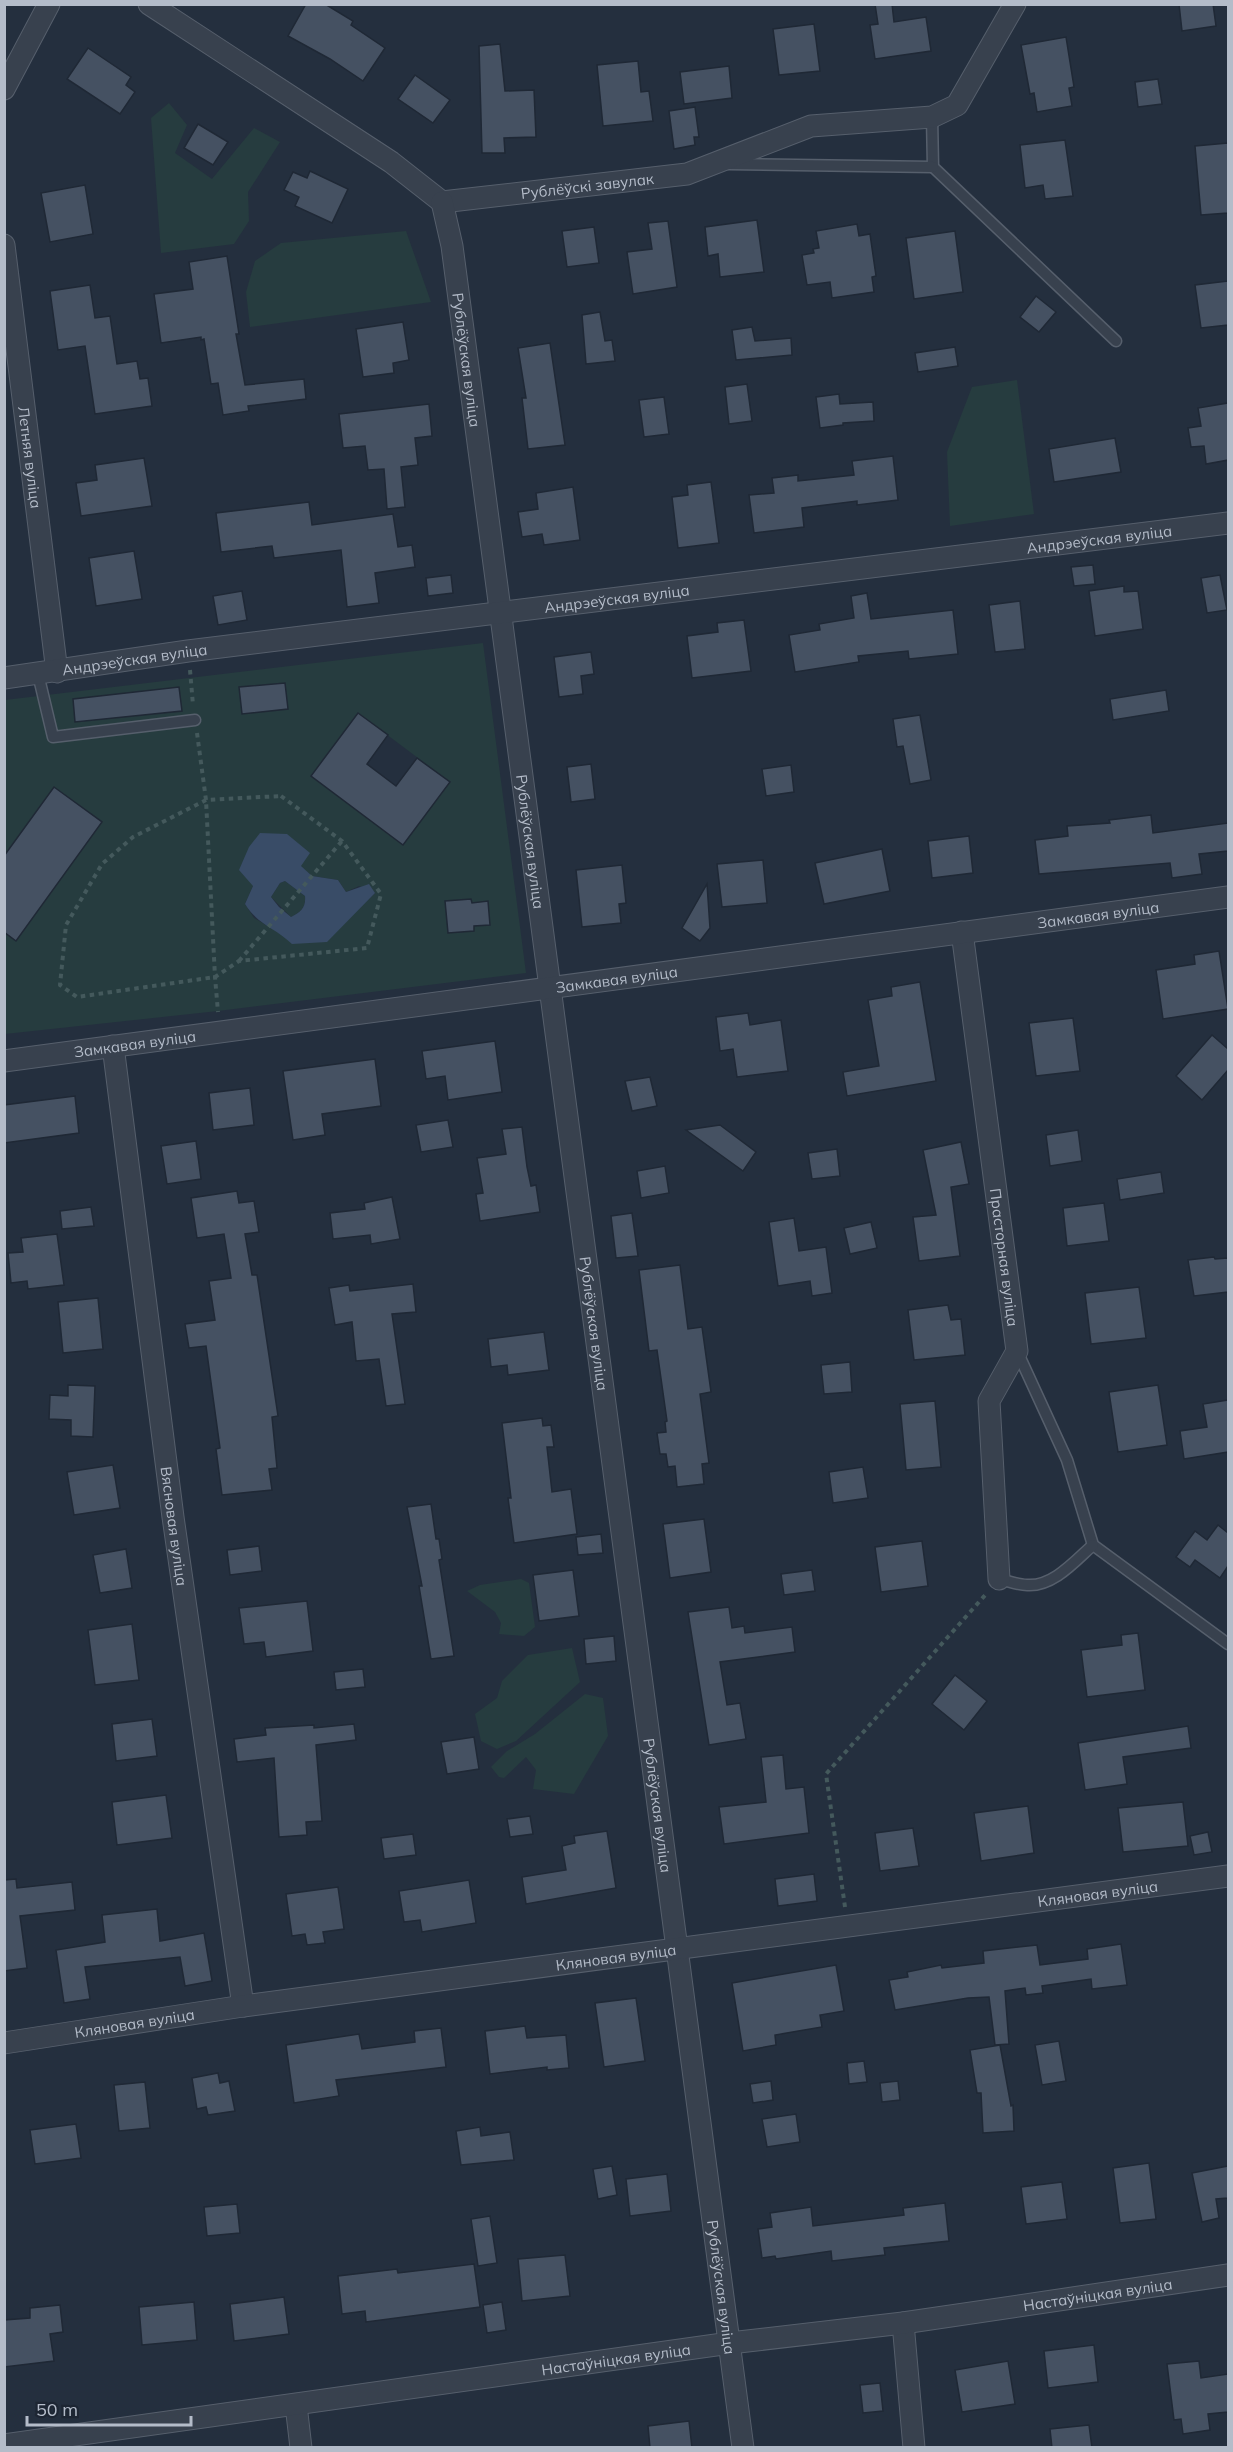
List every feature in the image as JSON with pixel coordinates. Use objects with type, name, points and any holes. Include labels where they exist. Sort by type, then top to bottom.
[{"type":"street","points":[[4,89],[49,4]]},
{"type":"street","points":[[149,4],[392,162],[442,202]]},
{"type":"street","name":"Рублёўскі завулак","points":[[442,202],[687,174],[811,126],[932,117],[957,105],[1015,4]]},
{"type":"street","name":"Рублёўская вуліца","points":[[442,202],[452,246],[743,2448]]},
{"type":"street","name":"Летняя вуліца","points":[[4,245],[48,673]]},
{"type":"street","name":"Андрэеўская вуліца","points":[[4,678],[189,651],[1228,523]]},
{"type":"street","name":"Замкавая вуліца","points":[[4,1061],[1228,897]]},
{"type":"street","name":"Прасторная вуліца","points":[[962,932],[1017,1351]]},
{"type":"street","name":"Вясновая вуліца","points":[[113,1046],[173,1516],[243,2006]]},
{"type":"street","points":[[999,1579],[989,1401],[1017,1351]]},
{"type":"street","name":"Кляновая вуліца","points":[[4,2043],[243,2006],[1228,1876]]},
{"type":"street","name":"Настаўніцкая вуліца","points":[[4,2445],[730,2343],[903,2323],[1228,2275]]},
{"type":"street","points":[[903,2323],[914,2448]]},
{"type":"street","points":[[296,2405],[301,2448]]},
{"type":"lane","points":[[932,117],[933,167]]},
{"type":"lane","points":[[715,164],[933,167],[1116,341]]},
{"type":"lane","points":[[48,673],[53,737],[195,720]]},
{"type":"lane","points":[[1017,1351],[1067,1460],[1093,1545],[1228,1644]]},
{"type":"lane","points":[[999,1579],[1027,1586],[1041,1584],[1060,1574],[1093,1545]]},
{"type":"path","points":[[189,651],[195,720],[206,800],[215,977],[221,1031]]},
{"type":"path","points":[[239,961],[367,948],[381,894],[342,841],[281,796],[206,800],[133,837],[102,864],[66,925],[60,985],[77,997],[215,977],[239,961],[342,841]]},
{"type":"path","points":[[848,1925],[826,1774],[999,1579]]},
{"type":"green space","points":[[169,103],[187,125],[175,153],[212,179],[254,128],[280,142],[248,192],[249,221],[234,244],[161,253],[151,118]]},
{"type":"green space","points":[[406,231],[431,302],[250,327],[246,292],[255,261],[281,243]]},
{"type":"green space","points":[[1017,380],[1034,514],[950,526],[947,452],[972,387]]},
{"type":"green space","points":[[483,643],[526,973],[218,1011],[5,1034],[5,932],[16,940],[102,821],[54,787],[5,856],[5,700]],"holes":[[[358,713],[450,782],[403,845],[311,776]],[[300,866],[312,876],[338,880],[346,892],[359,886],[375,893],[347,920],[280,933],[254,918],[245,904],[253,886]]]},
{"type":"green space","points":[[285,881],[305,896],[302,909],[291,917],[271,897],[280,883]]},
{"type":"green space","points":[[521,1579],[529,1583],[535,1627],[524,1636],[499,1634],[501,1623],[495,1612],[467,1591],[480,1585]]},
{"type":"green space","points":[[572,1648],[580,1682],[516,1741],[497,1749],[481,1741],[475,1714],[497,1698],[502,1681],[528,1655]]},
{"type":"green space","points":[[585,1694],[603,1698],[608,1736],[574,1794],[533,1789],[536,1770],[526,1757],[504,1778],[499,1777],[491,1767],[507,1751],[535,1734]]},
{"type":"water","points":[[260,833],[287,834],[310,853],[301,866],[312,876],[338,880],[346,892],[369,884],[375,893],[327,942],[292,944],[255,917],[245,904],[253,886],[239,870],[249,847]],"holes":[[[285,881],[305,896],[302,909],[291,917],[271,897],[280,883]]]},
{"type":"building","points":[[306,4],[325,4],[353,21],[351,25],[385,48],[363,81],[330,59],[288,36]]},
{"type":"building","points":[[875,4],[892,4],[894,22],[926,17],[931,51],[875,59],[870,25],[878,24]]},
{"type":"building","points":[[1179,4],[1213,4],[1216,26],[1182,31]]},
{"type":"building","points":[[814,24],[820,71],[779,75],[773,29]]},
{"type":"building","points":[[1066,37],[1074,87],[1069,88],[1072,106],[1037,112],[1034,93],[1030,94],[1021,45]]},
{"type":"building","points":[[500,44],[505,91],[534,90],[536,137],[504,138],[505,153],[482,153],[479,46]]},
{"type":"building","points":[[88,48],[131,77],[126,85],[135,92],[120,114],[67,79]]},
{"type":"building","points":[[638,61],[641,92],[649,91],[653,121],[603,126],[597,65]]},
{"type":"building","points":[[729,66],[732,98],[684,104],[680,72]]},
{"type":"building","points":[[415,75],[450,100],[433,123],[398,99]]},
{"type":"building","points":[[1158,79],[1162,104],[1138,107],[1135,82]]},
{"type":"building","points":[[695,107],[699,137],[694,137],[695,145],[674,149],[669,111]]},
{"type":"building","points":[[198,124],[228,142],[213,165],[184,148]]},
{"type":"building","points":[[1065,140],[1073,196],[1045,199],[1043,185],[1025,188],[1020,145]]},
{"type":"building","points":[[1228,143],[1228,213],[1201,215],[1195,146]]},
{"type":"building","points":[[310,171],[348,189],[332,223],[295,206],[299,197],[284,190],[293,172],[307,178]]},
{"type":"building","points":[[85,185],[93,234],[50,242],[41,193]]},
{"type":"building","points":[[757,220],[764,272],[720,277],[718,254],[708,256],[705,227]]},
{"type":"building","points":[[668,221],[677,287],[633,294],[627,252],[652,249],[648,223]]},
{"type":"building","points":[[857,224],[859,236],[870,234],[876,276],[872,277],[874,292],[832,298],[830,282],[807,285],[802,255],[814,253],[813,249],[819,248],[816,231]]},
{"type":"building","points":[[594,227],[599,263],[567,267],[562,231]]},
{"type":"building","points":[[955,231],[963,292],[914,299],[906,238]]},
{"type":"building","points":[[227,256],[239,334],[236,334],[245,385],[304,379],[306,399],[248,406],[249,411],[223,415],[218,383],[211,384],[204,339],[201,340],[201,337],[161,343],[154,294],[193,289],[189,262]]},
{"type":"building","points":[[1228,281],[1228,325],[1201,328],[1195,285]]},
{"type":"building","points":[[90,285],[95,318],[110,316],[117,364],[137,361],[140,379],[148,378],[152,406],[95,414],[85,346],[58,350],[50,291]]},
{"type":"building","points":[[1036,296],[1056,312],[1039,332],[1020,317]]},
{"type":"building","points":[[600,312],[605,341],[612,340],[615,361],[586,364],[582,315]]},
{"type":"building","points":[[403,322],[409,360],[393,363],[394,373],[363,377],[356,329]]},
{"type":"building","points":[[752,327],[755,341],[791,338],[792,355],[736,360],[732,330]]},
{"type":"building","points":[[550,343],[565,445],[528,449],[522,398],[526,398],[518,348]]},
{"type":"building","points":[[955,347],[958,366],[918,372],[915,353]]},
{"type":"building","points":[[747,384],[752,421],[729,424],[725,387]]},
{"type":"building","points":[[839,394],[840,404],[873,402],[874,421],[843,423],[843,425],[820,428],[816,397]]},
{"type":"building","points":[[664,397],[669,434],[644,437],[639,400]]},
{"type":"building","points":[[1228,403],[1228,460],[1206,464],[1204,446],[1191,447],[1188,428],[1201,426],[1198,408]]},
{"type":"building","points":[[429,404],[432,436],[415,438],[418,465],[401,467],[405,507],[387,509],[384,469],[368,470],[365,446],[343,448],[339,414]]},
{"type":"building","points":[[1115,438],[1121,472],[1054,482],[1049,449]]},
{"type":"building","points":[[893,456],[898,500],[857,505],[857,501],[802,508],[804,527],[754,533],[749,495],[774,493],[772,478],[798,475],[798,481],[854,475],[852,461]]},
{"type":"building","points":[[144,458],[152,506],[81,516],[76,483],[97,480],[95,465]]},
{"type":"building","points":[[711,482],[719,543],[678,548],[672,497],[688,495],[687,485]]},
{"type":"building","points":[[573,487],[580,540],[544,545],[542,534],[522,537],[518,512],[538,509],[536,493]]},
{"type":"building","points":[[309,502],[312,525],[393,514],[398,547],[412,545],[415,567],[375,573],[379,603],[347,607],[341,550],[274,558],[272,546],[221,552],[216,513]]},
{"type":"building","points":[[134,551],[142,599],[96,606],[89,558]]},
{"type":"building","points":[[1093,565],[1095,584],[1074,586],[1071,567]]},
{"type":"building","points":[[451,575],[453,593],[428,596],[426,578]]},
{"type":"building","points":[[1220,575],[1227,610],[1207,613],[1201,578]]},
{"type":"building","points":[[1124,586],[1124,592],[1138,591],[1143,629],[1095,636],[1089,591]]},
{"type":"building","points":[[242,591],[247,620],[218,625],[213,596]]},
{"type":"building","points":[[867,593],[871,619],[953,610],[958,654],[909,659],[908,651],[858,656],[859,662],[795,672],[789,635],[820,630],[819,624],[854,618],[851,596]]},
{"type":"building","points":[[1020,601],[1025,649],[995,652],[989,605]]},
{"type":"building","points":[[744,620],[751,671],[692,678],[687,636],[718,632],[717,623]]},
{"type":"building","points":[[591,652],[594,674],[581,676],[583,694],[559,697],[554,657]]},
{"type":"building","points":[[285,683],[288,709],[242,714],[239,687]]},
{"type":"building","points":[[179,687],[182,711],[75,722],[73,699]]},
{"type":"building","points":[[1166,690],[1169,711],[1113,720],[1110,699]]},
{"type":"building","points":[[358,713],[388,735],[367,764],[396,786],[417,758],[450,782],[403,845],[311,776]]},
{"type":"building","points":[[920,715],[931,780],[910,784],[903,746],[897,747],[893,719]]},
{"type":"building","points":[[591,764],[595,799],[571,802],[567,767]]},
{"type":"building","points":[[791,765],[794,792],[766,796],[762,769]]},
{"type":"building","points":[[54,787],[102,822],[16,941],[4,932],[4,856]]},
{"type":"building","points":[[1151,815],[1153,833],[1228,823],[1228,851],[1199,854],[1202,874],[1172,878],[1170,863],[1039,874],[1035,840],[1068,836],[1067,826],[1110,823],[1109,820]]},
{"type":"building","points":[[969,836],[973,873],[932,878],[928,841]]},
{"type":"building","points":[[882,849],[890,891],[824,904],[815,863]]},
{"type":"building","points":[[763,860],[767,903],[722,907],[717,864]]},
{"type":"building","points":[[622,865],[626,903],[619,904],[621,923],[582,927],[576,870]]},
{"type":"building","points":[[707,884],[710,928],[700,941],[682,928]]},
{"type":"building","points":[[471,899],[472,903],[488,901],[490,925],[474,926],[474,931],[448,933],[445,901]]},
{"type":"building","points":[[1219,951],[1228,1009],[1163,1019],[1156,970],[1195,964],[1194,955]]},
{"type":"building","points":[[920,982],[936,1081],[847,1096],[843,1072],[879,1066],[868,1000],[892,996],[891,987]]},
{"type":"building","points":[[748,1013],[750,1025],[781,1020],[788,1071],[737,1077],[733,1049],[720,1051],[716,1017]]},
{"type":"building","points":[[1073,1018],[1080,1071],[1036,1076],[1029,1023]]},
{"type":"building","points":[[1212,1035],[1228,1049],[1228,1070],[1202,1100],[1176,1076]]},
{"type":"building","points":[[495,1041],[502,1092],[448,1100],[445,1076],[426,1079],[422,1051]]},
{"type":"building","points":[[375,1059],[381,1106],[322,1114],[325,1135],[293,1140],[283,1071]]},
{"type":"building","points":[[650,1077],[657,1106],[632,1111],[625,1081]]},
{"type":"building","points":[[250,1088],[254,1125],[213,1130],[209,1093]]},
{"type":"building","points":[[75,1096],[79,1133],[4,1143],[4,1105]]},
{"type":"building","points":[[448,1120],[453,1147],[421,1152],[416,1125]]},
{"type":"building","points":[[720,1125],[756,1152],[743,1171],[686,1130]]},
{"type":"building","points":[[522,1127],[531,1186],[536,1185],[540,1212],[480,1221],[476,1194],[483,1193],[477,1158],[506,1154],[502,1129]]},
{"type":"building","points":[[1078,1130],[1082,1161],[1050,1166],[1046,1135]]},
{"type":"building","points":[[196,1141],[201,1179],[167,1184],[161,1146]]},
{"type":"building","points":[[961,1142],[969,1184],[951,1187],[960,1256],[919,1261],[913,1217],[936,1215],[923,1150]]},
{"type":"building","points":[[837,1149],[840,1176],[812,1179],[808,1153]]},
{"type":"building","points":[[665,1166],[669,1193],[641,1198],[637,1171]]},
{"type":"building","points":[[1161,1172],[1164,1193],[1120,1200],[1117,1179]]},
{"type":"building","points":[[237,1191],[239,1203],[254,1201],[259,1232],[245,1234],[252,1275],[257,1275],[278,1416],[272,1417],[277,1468],[269,1469],[272,1490],[222,1495],[216,1449],[220,1448],[206,1346],[189,1348],[185,1324],[215,1320],[209,1281],[231,1278],[224,1234],[197,1238],[191,1198]]},
{"type":"building","points":[[392,1197],[400,1239],[371,1244],[370,1235],[333,1239],[330,1213],[365,1209],[364,1203]]},
{"type":"building","points":[[1104,1203],[1109,1241],[1067,1246],[1063,1208]]},
{"type":"building","points":[[91,1207],[94,1226],[62,1229],[60,1211]]},
{"type":"building","points":[[632,1213],[638,1256],[616,1258],[611,1216]]},
{"type":"building","points":[[794,1218],[799,1251],[826,1247],[832,1293],[812,1296],[810,1281],[778,1286],[769,1222]]},
{"type":"building","points":[[871,1222],[877,1248],[850,1254],[844,1228]]},
{"type":"building","points":[[57,1234],[64,1285],[28,1289],[27,1281],[11,1283],[8,1253],[23,1252],[21,1238]]},
{"type":"building","points":[[1214,1257],[1215,1259],[1228,1258],[1228,1292],[1194,1296],[1188,1260]]},
{"type":"building","points":[[680,1265],[688,1329],[702,1327],[711,1392],[700,1394],[709,1463],[702,1464],[704,1484],[677,1487],[675,1466],[668,1467],[666,1454],[660,1454],[657,1433],[666,1432],[665,1422],[667,1421],[657,1350],[649,1351],[639,1270]]},
{"type":"building","points":[[413,1284],[416,1312],[392,1314],[405,1404],[386,1406],[379,1359],[356,1361],[352,1322],[335,1325],[329,1288],[349,1285],[350,1291]]},
{"type":"building","points":[[1139,1287],[1146,1338],[1091,1344],[1085,1293]]},
{"type":"building","points":[[98,1298],[103,1349],[63,1353],[58,1302]]},
{"type":"building","points":[[948,1305],[951,1320],[961,1319],[965,1355],[914,1360],[908,1310]]},
{"type":"building","points":[[544,1332],[549,1370],[508,1375],[507,1365],[491,1367],[488,1339]]},
{"type":"building","points":[[850,1362],[852,1392],[824,1394],[821,1365]]},
{"type":"building","points":[[68,1385],[95,1386],[93,1437],[71,1436],[71,1420],[49,1419],[50,1395],[68,1396]]},
{"type":"building","points":[[1158,1385],[1167,1445],[1118,1452],[1109,1392]]},
{"type":"building","points":[[1228,1400],[1228,1452],[1184,1459],[1180,1431],[1207,1427],[1203,1404]]},
{"type":"building","points":[[935,1401],[941,1467],[906,1470],[900,1404]]},
{"type":"building","points":[[542,1418],[543,1426],[551,1425],[554,1447],[547,1447],[552,1492],[571,1489],[577,1534],[514,1543],[502,1423]]},
{"type":"building","points":[[113,1465],[120,1508],[74,1515],[67,1472]]},
{"type":"building","points":[[863,1467],[868,1498],[833,1503],[829,1472]]},
{"type":"building","points":[[431,1504],[436,1539],[439,1539],[442,1559],[439,1560],[454,1656],[431,1659],[419,1586],[422,1586],[407,1507]]},
{"type":"building","points":[[704,1519],[711,1572],[670,1578],[663,1524]]},
{"type":"building","points":[[1218,1525],[1228,1533],[1228,1566],[1220,1578],[1195,1560],[1190,1567],[1176,1557],[1195,1531],[1207,1540]]},
{"type":"building","points":[[601,1534],[603,1553],[578,1555],[576,1537]]},
{"type":"building","points":[[922,1541],[928,1586],[881,1592],[875,1547]]},
{"type":"building","points":[[259,1546],[262,1571],[230,1575],[227,1550]]},
{"type":"building","points":[[126,1549],[132,1588],[100,1593],[93,1555]]},
{"type":"building","points":[[573,1570],[579,1616],[539,1621],[533,1575]]},
{"type":"building","points":[[812,1570],[815,1591],[784,1595],[781,1574]]},
{"type":"building","points":[[307,1601],[313,1651],[266,1657],[264,1642],[244,1644],[239,1608]]},
{"type":"building","points":[[729,1607],[732,1628],[744,1626],[745,1633],[792,1627],[795,1652],[720,1662],[727,1705],[740,1703],[746,1739],[709,1745],[688,1612]]},
{"type":"building","points":[[132,1624],[139,1680],[95,1685],[88,1630]]},
{"type":"building","points":[[1138,1633],[1145,1690],[1087,1697],[1081,1650],[1122,1645],[1121,1635]]},
{"type":"building","points":[[614,1636],[616,1661],[586,1664],[584,1639]]},
{"type":"building","points":[[363,1669],[365,1687],[336,1690],[334,1672]]},
{"type":"building","points":[[955,1675],[987,1701],[964,1730],[932,1704]]},
{"type":"building","points":[[152,1719],[157,1756],[116,1761],[112,1724]]},
{"type":"building","points":[[354,1724],[356,1740],[316,1745],[322,1821],[306,1822],[307,1835],[279,1837],[274,1758],[237,1762],[234,1739],[266,1735],[265,1728],[314,1725],[314,1728]]},
{"type":"building","points":[[1188,1726],[1191,1748],[1123,1757],[1127,1784],[1085,1790],[1078,1743]]},
{"type":"building","points":[[474,1737],[479,1769],[447,1774],[441,1742]]},
{"type":"building","points":[[783,1755],[786,1789],[804,1787],[809,1833],[724,1844],[719,1807],[766,1802],[761,1757]]},
{"type":"building","points":[[166,1795],[172,1838],[117,1845],[112,1802]]},
{"type":"building","points":[[1183,1802],[1188,1846],[1123,1852],[1118,1808]]},
{"type":"building","points":[[1028,1806],[1034,1853],[981,1861],[974,1813]]},
{"type":"building","points":[[530,1816],[533,1834],[510,1837],[507,1819]]},
{"type":"building","points":[[913,1828],[919,1866],[880,1871],[875,1833]]},
{"type":"building","points":[[607,1831],[616,1888],[526,1904],[522,1877],[566,1870],[562,1846],[575,1843],[574,1836]]},
{"type":"building","points":[[1208,1832],[1212,1852],[1194,1855],[1190,1836]]},
{"type":"building","points":[[413,1834],[416,1855],[384,1859],[381,1838]]},
{"type":"building","points":[[814,1874],[817,1901],[778,1906],[775,1879]]},
{"type":"building","points":[[16,1879],[17,1888],[72,1882],[75,1910],[20,1916],[27,1968],[4,1971],[4,1880]]},
{"type":"building","points":[[469,1880],[476,1923],[422,1932],[420,1920],[404,1922],[399,1891]]},
{"type":"building","points":[[338,1887],[344,1929],[323,1932],[325,1943],[307,1945],[305,1934],[292,1936],[286,1894]]},
{"type":"building","points":[[157,1909],[160,1941],[204,1933],[212,1981],[185,1986],[180,1957],[85,1967],[90,1999],[64,2003],[56,1950],[105,1942],[102,1915]]},
{"type":"building","points":[[1121,1944],[1127,1985],[1092,1989],[1091,1979],[1042,1986],[1043,1993],[1026,1995],[1025,1988],[1005,1991],[1009,2044],[995,2045],[989,1997],[968,1998],[895,2010],[889,1980],[908,1977],[907,1972],[941,1965],[942,1968],[984,1963],[983,1951],[1037,1945],[1040,1965],[1088,1959],[1087,1949]]},
{"type":"building","points":[[836,1965],[844,2011],[820,2015],[822,2027],[775,2035],[776,2045],[743,2051],[732,1983]]},
{"type":"building","points":[[636,1998],[645,2061],[604,2067],[595,2003]]},
{"type":"building","points":[[525,2026],[527,2038],[566,2035],[569,2068],[547,2070],[547,2067],[490,2074],[485,2031]]},
{"type":"building","points":[[441,2028],[446,2067],[336,2080],[339,2096],[294,2103],[286,2045],[359,2034],[362,2049],[415,2042],[414,2031]]},
{"type":"building","points":[[1059,2041],[1066,2081],[1042,2085],[1035,2045]]},
{"type":"building","points":[[1000,2045],[1011,2106],[1013,2105],[1014,2131],[983,2133],[981,2093],[977,2093],[970,2050]]},
{"type":"building","points":[[864,2061],[867,2082],[849,2084],[847,2063]]},
{"type":"building","points":[[218,2073],[220,2083],[229,2081],[235,2111],[208,2115],[206,2107],[197,2109],[192,2078]]},
{"type":"building","points":[[771,2081],[773,2100],[753,2103],[750,2084]]},
{"type":"building","points":[[898,2081],[900,2100],[882,2102],[880,2083]]},
{"type":"building","points":[[145,2082],[150,2128],[119,2131],[114,2085]]},
{"type":"building","points":[[796,2114],[800,2142],[767,2147],[762,2119]]},
{"type":"building","points":[[76,2124],[81,2158],[35,2164],[30,2130]]},
{"type":"building","points":[[480,2127],[481,2136],[510,2132],[514,2160],[461,2165],[456,2131]]},
{"type":"building","points":[[1149,2163],[1156,2219],[1120,2223],[1113,2168]]},
{"type":"building","points":[[612,2166],[617,2195],[598,2199],[593,2169]]},
{"type":"building","points":[[1228,2166],[1228,2198],[1216,2199],[1219,2218],[1202,2222],[1192,2173]]},
{"type":"building","points":[[667,2174],[671,2211],[630,2216],[626,2179]]},
{"type":"building","points":[[1062,2182],[1067,2219],[1026,2224],[1021,2187]]},
{"type":"building","points":[[945,2203],[949,2241],[884,2248],[885,2255],[832,2261],[831,2251],[776,2259],[775,2256],[762,2258],[758,2229],[772,2227],[770,2213],[811,2207],[813,2226],[904,2215],[903,2208]]},
{"type":"building","points":[[237,2204],[240,2233],[207,2236],[204,2207]]},
{"type":"building","points":[[490,2216],[497,2263],[478,2266],[471,2219]]},
{"type":"building","points":[[565,2255],[570,2296],[522,2301],[518,2259]]},
{"type":"building","points":[[474,2264],[480,2307],[366,2322],[365,2311],[342,2314],[338,2276],[397,2269],[398,2273]]},
{"type":"building","points":[[284,2297],[289,2334],[234,2341],[230,2304]]},
{"type":"building","points":[[194,2302],[197,2340],[142,2345],[139,2307]]},
{"type":"building","points":[[502,2302],[506,2330],[487,2333],[483,2305]]},
{"type":"building","points":[[60,2305],[63,2332],[50,2334],[54,2361],[4,2367],[4,2320],[30,2318],[30,2308]]},
{"type":"building","points":[[1094,2345],[1098,2382],[1048,2388],[1044,2351]]},
{"type":"building","points":[[1008,2361],[1015,2404],[962,2412],[955,2370]]},
{"type":"building","points":[[1199,2361],[1201,2378],[1228,2374],[1228,2412],[1208,2414],[1210,2430],[1183,2434],[1181,2419],[1174,2420],[1167,2364]]},
{"type":"building","points":[[880,2383],[883,2411],[863,2413],[860,2385]]},
{"type":"building","points":[[689,2421],[692,2448],[650,2448],[648,2426]]},
{"type":"building","points":[[1089,2425],[1092,2448],[1052,2448],[1050,2429]]}]
